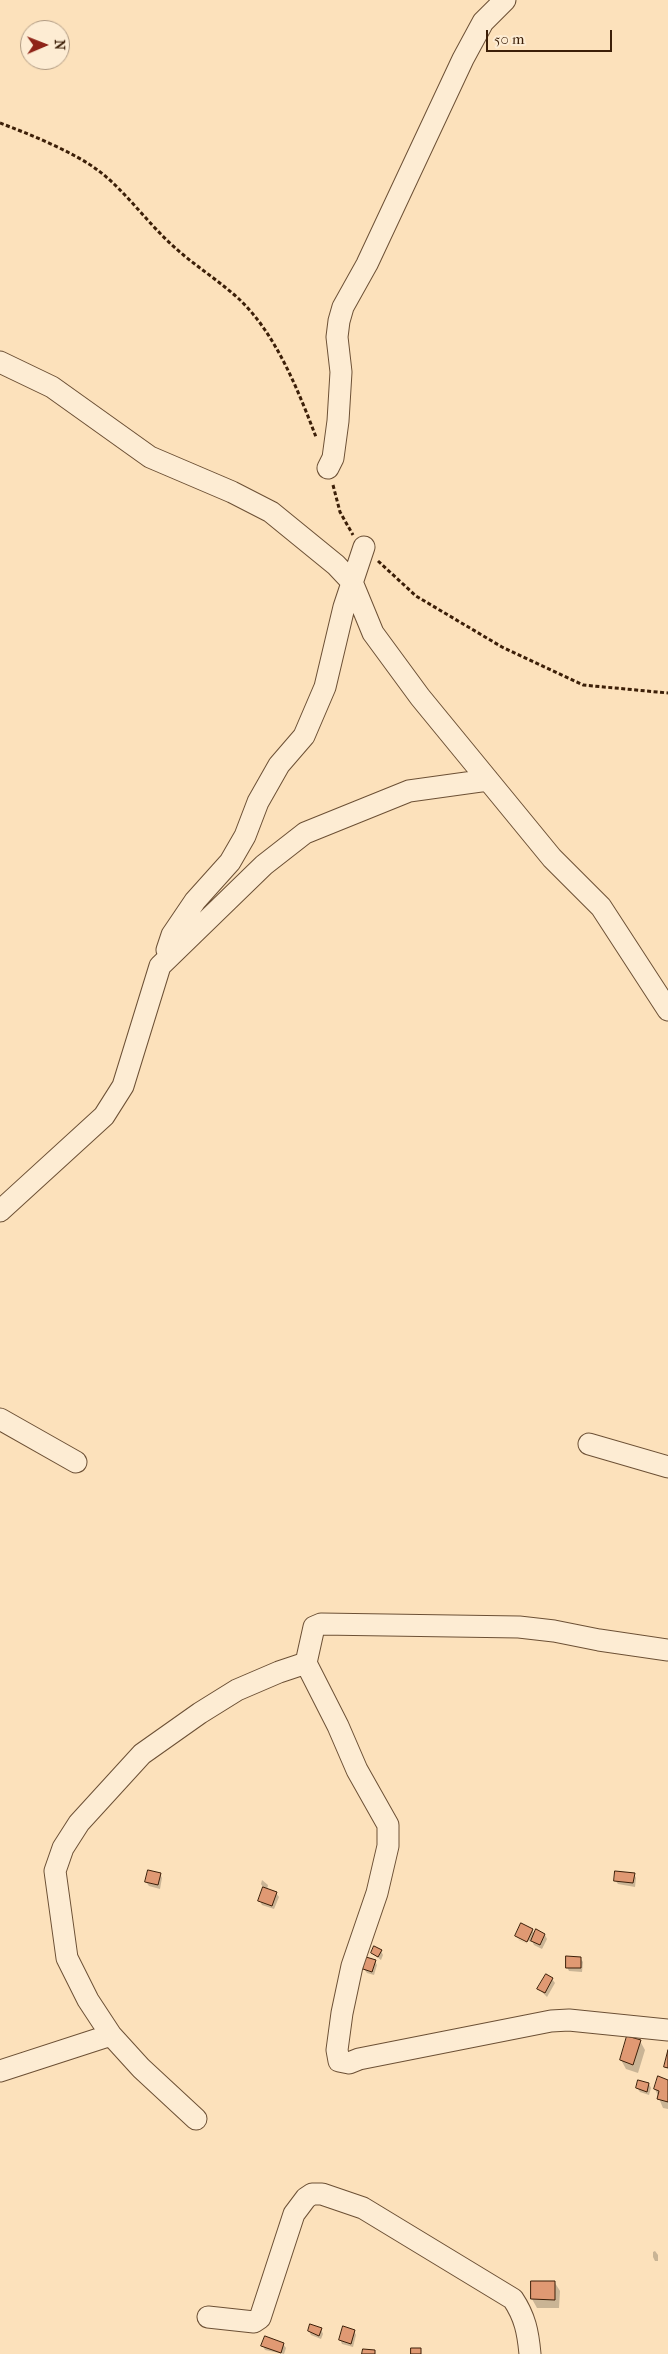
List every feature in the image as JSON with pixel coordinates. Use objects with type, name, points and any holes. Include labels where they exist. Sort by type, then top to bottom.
[{"type":"street","points":[[328,468],[333,458],[338,421],[341,372],[337,337],[338,321],[343,307],[367,264],[463,59],[483,22],[505,0]]},
{"type":"street","points":[[0,362],[52,387],[150,458],[232,492],[271,512],[336,565],[352,582],[374,633],[420,697],[552,858],[601,907],[668,1010]]},
{"type":"street","points":[[0,1211],[104,1116],[123,1086],[160,966],[172,935],[195,901],[230,862],[245,836],[258,802],[279,765],[304,736],[325,687],[344,607],[364,548]]},
{"type":"street","points":[[160,966],[264,865],[305,833],[409,791],[488,780]]},
{"type":"street","points":[[0,1418],[76,1462]]},
{"type":"street","points":[[589,1444],[668,1467]]},
{"type":"street","points":[[668,1650],[519,1627],[321,1624],[314,1627],[306,1663],[338,1726],[357,1770],[388,1825],[388,1846],[377,1893],[352,1966],[342,2013],[337,2050],[339,2061],[349,2063],[359,2059],[551,2021],[569,2020],[668,2030]]},
{"type":"street","points":[[196,2119],[141,2068],[111,2035],[88,2000],[67,1958],[55,1871],[63,1848],[79,1823],[142,1754],[200,1713],[237,1690],[306,1663]]},
{"type":"street","points":[[0,2071],[111,2035]]},
{"type":"street","points":[[208,2317],[254,2322],[260,2318],[294,2214],[306,2198],[312,2194],[322,2194],[363,2208],[512,2299],[521,2312],[528,2329],[530,2354]]},
{"type":"building","points":[[148,1870],[161,1873],[158,1885],[145,1882]]},
{"type":"building","points":[[615,1871],[635,1873],[633,1883],[614,1881]]},
{"type":"building","points":[[263,1887],[277,1892],[272,1906],[258,1901]]},
{"type":"building","points":[[521,1923],[533,1929],[527,1942],[515,1936]]},
{"type":"building","points":[[536,1929],[545,1934],[540,1945],[531,1941]]},
{"type":"building","points":[[374,1946],[382,1950],[378,1957],[371,1953]]},
{"type":"building","points":[[566,1956],[581,1957],[581,1968],[566,1968]]},
{"type":"building","points":[[366,1957],[376,1960],[372,1972],[363,1969]]},
{"type":"building","points":[[546,1974],[553,1978],[545,1993],[537,1989]]},
{"type":"building","points":[[627,2036],[641,2040],[633,2065],[620,2060]]},
{"type":"building","points":[[668,2050],[668,2068],[664,2067]]},
{"type":"building","points":[[658,2076],[668,2080],[668,2102],[657,2099],[659,2091],[654,2089]]},
{"type":"building","points":[[638,2080],[649,2083],[647,2092],[636,2088]]},
{"type":"building","points":[[531,2281],[555,2281],[555,2300],[531,2299]]},
{"type":"building","points":[[310,2324],[322,2328],[319,2336],[308,2331]]},
{"type":"building","points":[[343,2326],[355,2330],[351,2344],[339,2340]]},
{"type":"building","points":[[265,2336],[284,2343],[281,2353],[261,2346]]},
{"type":"building","points":[[411,2348],[421,2348],[421,2354],[411,2354]]},
{"type":"building","points":[[363,2349],[375,2350],[375,2354],[362,2354]]}]
